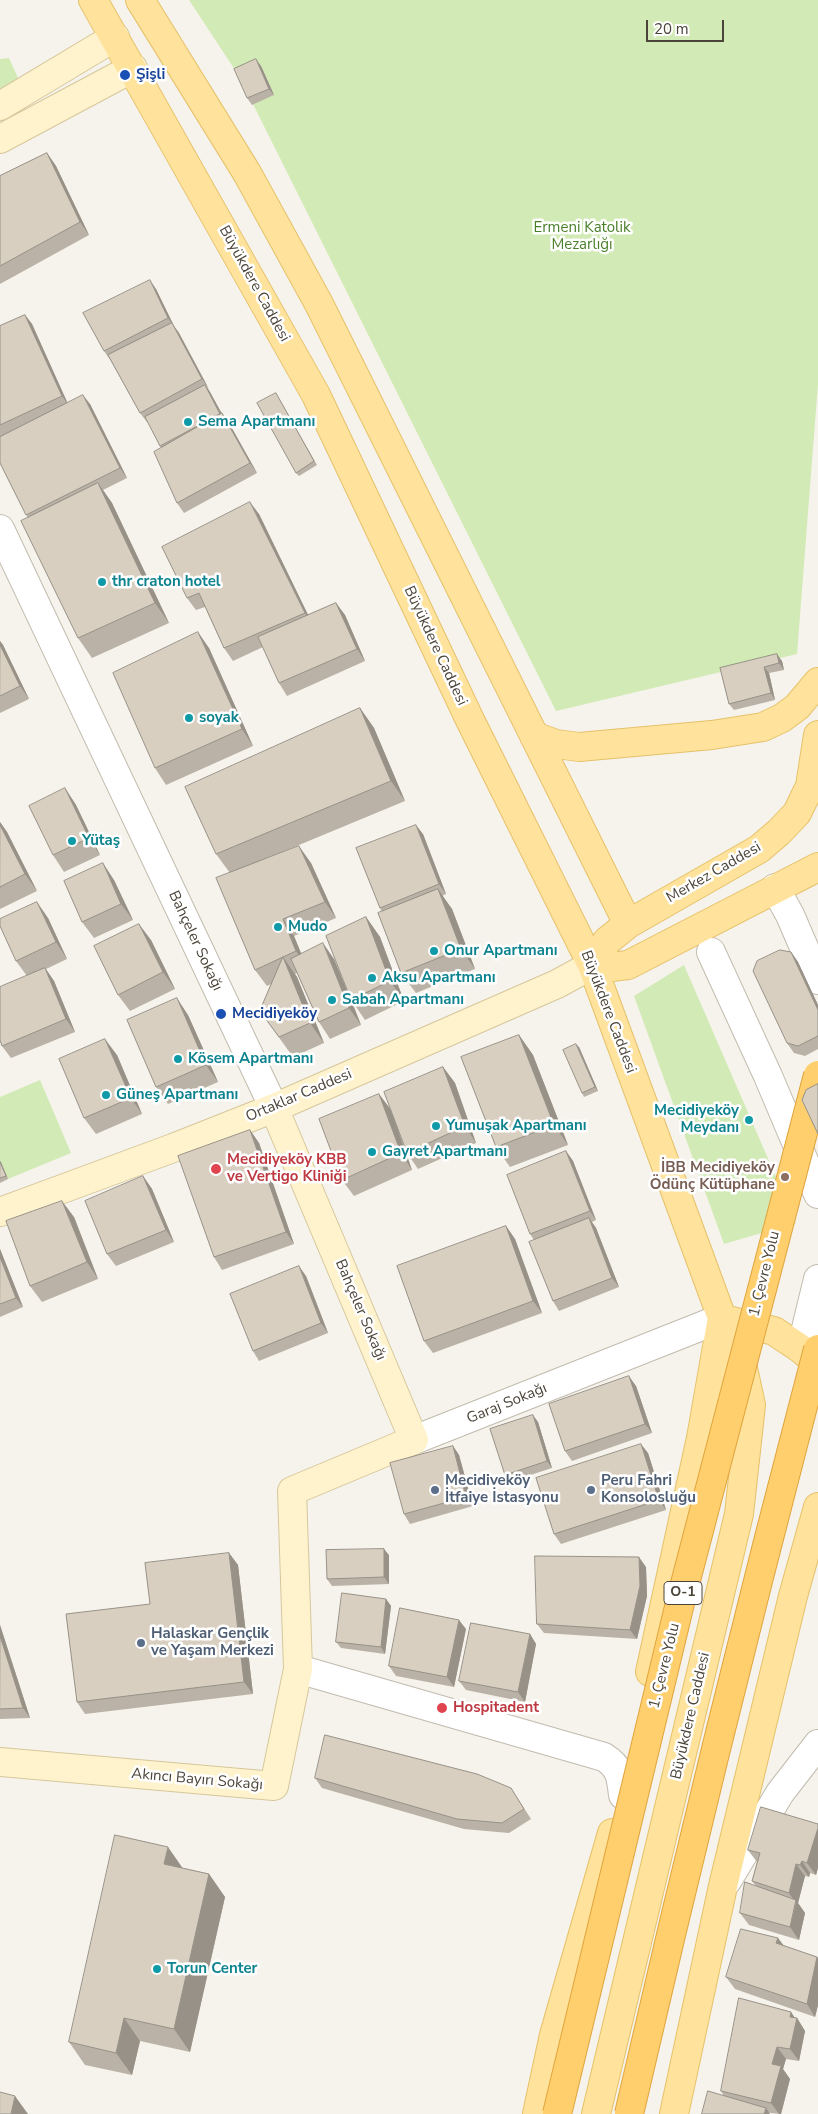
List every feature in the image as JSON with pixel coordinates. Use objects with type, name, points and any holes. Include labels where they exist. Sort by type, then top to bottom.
[{"type":"highway","name":"1. Çevre Yolu","points":[[557,2114],[680,1603],[818,1075]]},
{"type":"highway","points":[[629,2114],[677,1904],[812,1354]]},
{"type":"main road","name":"Büyükdere Caddesi","points":[[93,0],[316,395],[487,755],[592,965],[722,1318],[739,1350],[751,1405],[739,1514],[596,2114]]},
{"type":"main road","points":[[115,36],[145,8],[172,48],[246,173],[319,304],[628,924]]},
{"type":"main road","points":[[133,68],[172,48]]},
{"type":"main road","points":[[534,736],[556,744],[579,747],[763,727],[782,718],[797,707],[818,682]]},
{"type":"main road","name":"Merkez Caddesi","points":[[592,965],[607,941],[628,924],[759,849],[779,832],[797,813],[810,786],[818,735]]},
{"type":"main road","points":[[592,965],[603,968],[628,965],[818,867]]},
{"type":"main road","points":[[537,2114],[554,2035],[623,1795],[701,1438],[722,1318],[774,1331],[812,1354]]},
{"type":"main road","points":[[674,2114],[723,1886],[793,1596],[818,1507]]},
{"type":"street","points":[[0,106],[115,36]]},
{"type":"street","points":[[0,140],[133,68]]},
{"type":"street","name":"Bahçeler Sokağı","points":[[0,529],[274,1108],[414,1440]]},
{"type":"street","points":[[775,888],[815,963]]},
{"type":"street","points":[[711,952],[768,1076],[818,1194]]},
{"type":"street","name":"Ortaklar Caddesi","points":[[0,1212],[173,1148],[274,1108],[557,984],[592,965]]},
{"type":"street","points":[[812,1354],[818,1279]]},
{"type":"street","name":"Garaj Sokağı","points":[[292,1491],[414,1440],[722,1318]]},
{"type":"street","name":"Akıncı Bayırı Sokağı","points":[[0,1762],[274,1786],[298,1669],[292,1491]]},
{"type":"street","points":[[298,1669],[604,1757],[614,1763],[620,1772],[623,1795]]},
{"type":"street","points":[[723,1886],[780,1792],[818,1744]]},
{"type":"green space","name":"Ermeni Katolik Mezarlığı","points":[[189,0],[818,0],[818,384],[797,654],[556,711],[239,76]]},
{"type":"green space","points":[[9,58],[19,80],[0,90],[0,59]]},
{"type":"green space","points":[[684,965],[796,1223],[724,1244],[634,996]]},
{"type":"green space","points":[[40,1080],[71,1153],[8,1179],[0,1162],[0,1097]]},
{"type":"building","points":[[256,59],[269,89],[247,98],[234,69]]},
{"type":"building","points":[[47,153],[80,222],[0,266],[0,176]]},
{"type":"building","points":[[150,280],[168,318],[104,351],[83,313]]},
{"type":"building","points":[[25,315],[62,396],[0,425],[0,326]]},
{"type":"building","points":[[172,323],[202,379],[140,413],[108,355]]},
{"type":"building","name":"Sema Apartmanı","points":[[205,385],[220,414],[160,446],[145,417]]},
{"type":"building","points":[[276,393],[314,461],[296,473],[257,403]]},
{"type":"building","points":[[83,395],[120,468],[26,515],[0,463],[0,437]]},
{"type":"building","points":[[222,413],[250,463],[177,503],[154,452]]},
{"type":"building","name":"thr craton hotel","points":[[98,483],[155,603],[78,638],[21,521]]},
{"type":"building","points":[[250,502],[305,613],[224,648],[199,593],[187,598],[162,547]]},
{"type":"building","points":[[336,603],[357,649],[279,683],[258,637]]},
{"type":"building","name":"soyak","points":[[198,632],[242,729],[155,768],[113,673]]},
{"type":"building","points":[[0,645],[20,686],[0,696]]},
{"type":"building","points":[[777,654],[779,663],[764,667],[771,693],[729,704],[720,668]]},
{"type":"building","points":[[360,708],[391,781],[216,854],[185,787]]},
{"type":"building","points":[[65,788],[89,838],[53,855],[29,806]]},
{"type":"building","points":[[0,825],[25,874],[0,887]]},
{"type":"building","points":[[416,825],[439,884],[380,908],[356,848]]},
{"type":"building","name":"Mudo","points":[[299,846],[325,902],[283,919],[296,951],[255,970],[216,878]]},
{"type":"building","points":[[103,863],[121,904],[82,922],[64,881]]},
{"type":"building","points":[[438,889],[461,949],[401,973],[378,913]]},
{"type":"building","points":[[37,902],[56,942],[16,961],[0,926],[0,919]]},
{"type":"building","points":[[366,917],[390,981],[351,1000],[326,936]]},
{"type":"building","points":[[139,924],[163,972],[118,995],[94,946]]},
{"type":"building","name":"Sabah Apartmanı","points":[[323,943],[349,1008],[319,1022],[291,959]]},
{"type":"building","points":[[780,950],[791,952],[818,1010],[818,1036],[798,1046],[787,1043],[753,971],[757,961]]},
{"type":"building","points":[[283,957],[310,1023],[279,1037],[260,1011]]},
{"type":"building","points":[[45,968],[66,1019],[2,1046],[0,1040],[0,987]]},
{"type":"building","name":"Kösem Apartmanı","points":[[177,998],[206,1065],[156,1087],[127,1020]]},
{"type":"building","points":[[519,1035],[554,1125],[496,1147],[461,1057]]},
{"type":"building","name":"Güneş Apartmanı","points":[[105,1039],[131,1098],[84,1118],[59,1059]]},
{"type":"building","points":[[576,1044],[595,1087],[582,1093],[563,1050]]},
{"type":"building","name":"Yumuşak Apartmanı","points":[[443,1067],[465,1126],[407,1153],[384,1092]]},
{"type":"building","points":[[818,1084],[818,1134],[802,1100],[806,1090]]},
{"type":"building","name":"Gayret Apartmanı","points":[[379,1094],[401,1153],[342,1180],[319,1119]]},
{"type":"building","points":[[250,1130],[286,1232],[214,1257],[178,1156]]},
{"type":"building","points":[[566,1151],[590,1211],[530,1234],[507,1175]]},
{"type":"building","points":[[0,1162],[6,1176],[0,1178]]},
{"type":"building","points":[[143,1176],[166,1230],[107,1254],[85,1201]]},
{"type":"building","points":[[62,1201],[87,1262],[30,1286],[6,1221]]},
{"type":"building","points":[[589,1218],[612,1278],[553,1301],[529,1242]]},
{"type":"building","points":[[506,1226],[533,1301],[424,1341],[397,1266]]},
{"type":"building","points":[[0,1257],[16,1298],[0,1304]]},
{"type":"building","points":[[299,1266],[321,1323],[253,1351],[230,1294]]},
{"type":"building","points":[[629,1376],[645,1424],[565,1451],[549,1404]]},
{"type":"building","points":[[533,1415],[547,1461],[505,1475],[490,1429]]},
{"type":"building","points":[[641,1444],[659,1500],[554,1534],[536,1478]]},
{"type":"building","name":"Mecidiyeköy İtfaiye İstasyonu","points":[[453,1446],[466,1497],[404,1514],[390,1463]]},
{"type":"building","points":[[384,1549],[384,1577],[327,1579],[326,1550]]},
{"type":"building","points":[[229,1553],[244,1682],[77,1702],[66,1614],[150,1604],[145,1563]]},
{"type":"building","points":[[535,1556],[639,1557],[640,1586],[630,1630],[537,1624]]},
{"type":"building","points":[[342,1593],[386,1599],[381,1647],[336,1642]]},
{"type":"building","points":[[400,1608],[459,1620],[447,1677],[389,1666]]},
{"type":"building","points":[[471,1623],[530,1634],[518,1692],[459,1681]]},
{"type":"building","points":[[0,1636],[23,1708],[0,1709]]},
{"type":"building","points":[[325,1735],[477,1774],[511,1788],[524,1809],[502,1823],[457,1819],[315,1778]]},
{"type":"building","points":[[761,1807],[818,1824],[807,1863],[802,1861],[800,1865],[796,1864],[789,1893],[752,1881],[760,1853],[748,1850]]},
{"type":"building","name":"Torun Center","points":[[115,1835],[168,1847],[164,1864],[209,1874],[174,2029],[124,2018],[116,2053],[69,2042]]},
{"type":"building","points":[[745,1882],[796,1900],[790,1927],[740,1913]]},
{"type":"building","points":[[741,1929],[778,1938],[776,1943],[817,1957],[807,2004],[726,1977]]},
{"type":"building","points":[[739,1998],[791,2012],[790,2017],[797,2018],[790,2049],[777,2047],[772,2064],[781,2066],[771,2103],[721,2091]]},
{"type":"building","points":[[708,2091],[766,2108],[764,2114],[702,2114]]},
{"type":"building","points":[[0,2092],[15,2096],[11,2114],[0,2114]]},
{"type":"place","name":"Şişli","points":[[125,75]]},
{"type":"place","name":"Sema Apartmanı","points":[[188,422]]},
{"type":"place","name":"thr craton hotel","points":[[102,582]]},
{"type":"place","name":"soyak","points":[[189,718]]},
{"type":"place","name":"Yütaş","points":[[72,841]]},
{"type":"place","name":"Mudo","points":[[278,927]]},
{"type":"place","name":"Onur Apartmanı","points":[[434,951]]},
{"type":"place","name":"Aksu Apartmanı","points":[[372,978]]},
{"type":"place","name":"Sabah Apartmanı","points":[[332,1000]]},
{"type":"place","name":"Mecidiyeköy","points":[[221,1014]]},
{"type":"place","name":"Kösem Apartmanı","points":[[178,1059]]},
{"type":"place","name":"Güneş Apartmanı","points":[[106,1095]]},
{"type":"place","name":"Mecidiyeköy Meydanı","points":[[749,1120]]},
{"type":"place","name":"Yumuşak Apartmanı","points":[[436,1126]]},
{"type":"place","name":"Gayret Apartmanı","points":[[372,1152]]},
{"type":"place","name":"Mecidiyeköy KBB ve Vertigo Kliniği","points":[[216,1169]]},
{"type":"place","name":"İBB Mecidiyeköy Ödünç Kütüphane","points":[[785,1177]]},
{"type":"place","name":"Mecidiyeköy İtfaiye İstasyonu","points":[[435,1490]]},
{"type":"place","name":"Peru Fahri Konsolosluğu","points":[[591,1490]]},
{"type":"place","name":"Halaskar Gençlik ve Yaşam Merkezi","points":[[141,1643]]},
{"type":"place","name":"Hospitadent","points":[[442,1708]]},
{"type":"place","name":"Torun Center","points":[[157,1969]]}]
